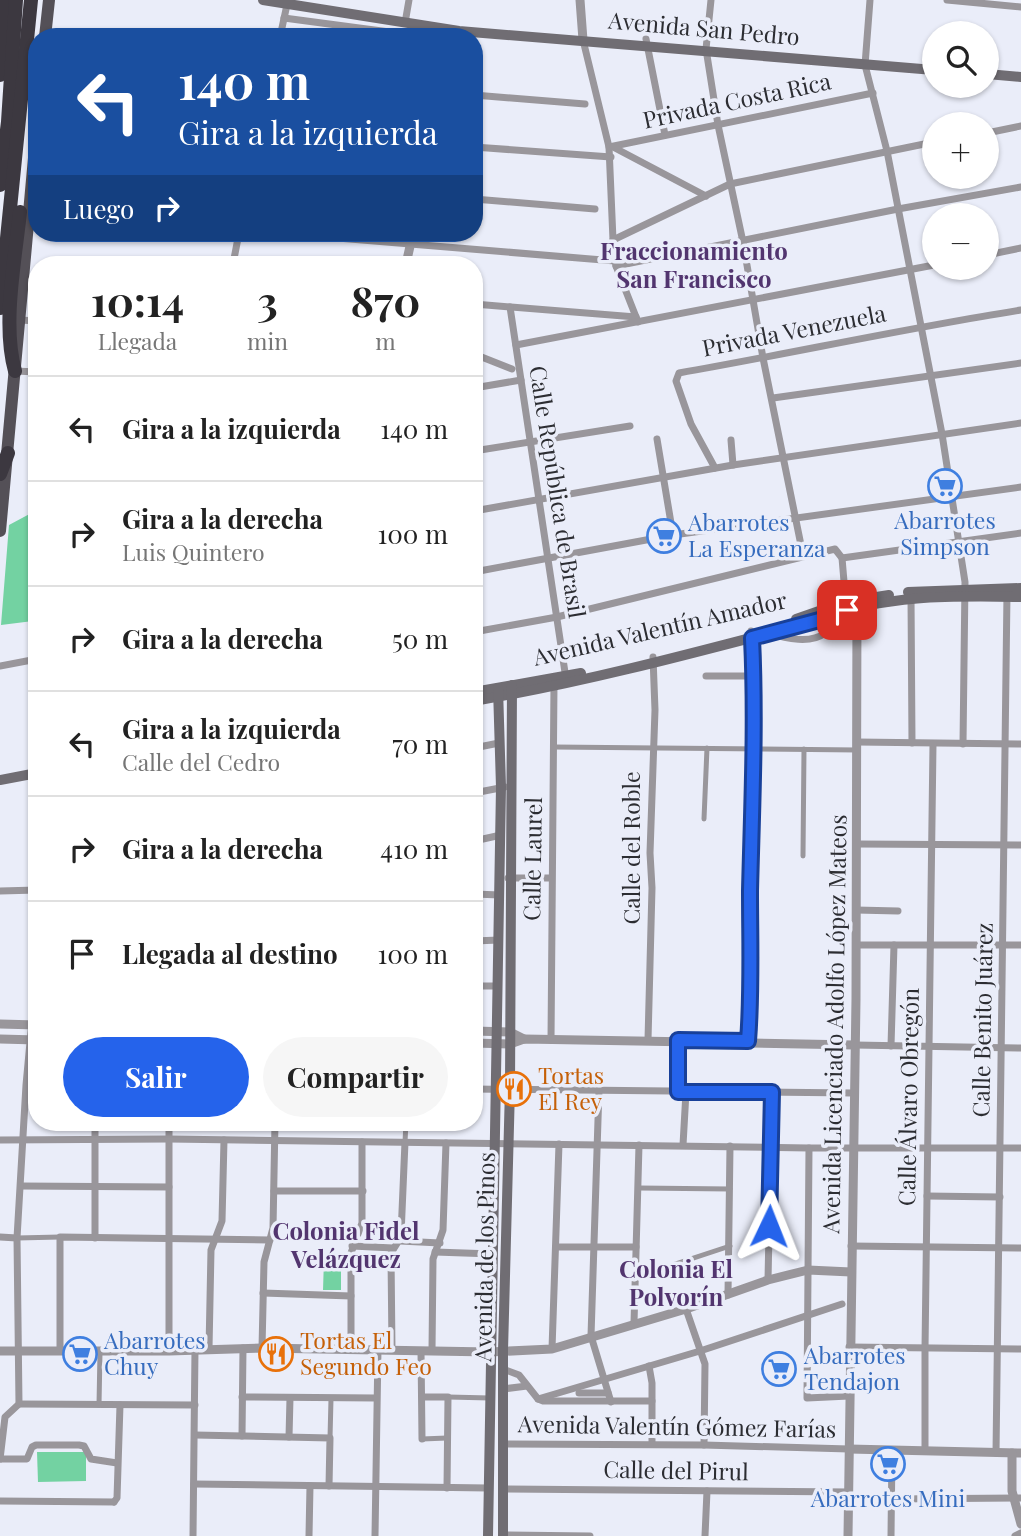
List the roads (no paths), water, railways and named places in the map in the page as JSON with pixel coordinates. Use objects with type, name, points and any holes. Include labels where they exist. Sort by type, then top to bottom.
[{"type":"highway","points":[[0,75],[5,0]]},
{"type":"highway","points":[[0,308],[18,172],[16,0]]},
{"type":"highway","points":[[29,28],[31,0]]},
{"type":"highway","points":[[15,370],[9,352],[9,324],[28,38]]},
{"type":"highway","points":[[0,474],[8,453]]},
{"type":"main road","points":[[46,28],[49,0]]},
{"type":"main road","name":"Avenida San Pedro","points":[[263,0],[405,19]]},
{"type":"main road","name":"Avenida San Pedro","points":[[299,0],[446,28]]},
{"type":"main road","name":"Avenida San Pedro","points":[[483,32],[646,42],[922,66]]},
{"type":"main road","points":[[999,70],[1021,71]]},
{"type":"main road","points":[[999,75],[1021,77]]},
{"type":"main road","points":[[28,147],[18,172],[28,199]]},
{"type":"main road","points":[[0,531],[29,242]]},
{"type":"main road","name":"Avenida Valentín Amador","points":[[483,698],[499,692],[653,660],[752,635],[806,616],[852,605],[911,595],[1007,593],[1021,589]]},
{"type":"main road","name":"Avenida Valentín Amador","points":[[1007,593],[1021,597]]},
{"type":"main road","name":"Avenida Valentín Amador","points":[[752,635],[823,619],[852,605]]},
{"type":"main road","name":"Avenida de los Pinos","points":[[503,1536],[503,1351],[510,1088],[507,786],[513,689]]},
{"type":"main road","name":"Avenida Valentín Amador","points":[[483,692],[499,692]]},
{"type":"main road","name":"Avenida de los Pinos","points":[[488,1536],[500,895],[506,878],[501,835],[507,786],[499,743],[499,692]]},
{"type":"main road","points":[[0,780],[28,775]]},
{"type":"main road","points":[[0,787],[28,782]]},
{"type":"street","points":[[405,19],[409,0]]},
{"type":"street","points":[[580,0],[582,38],[611,147],[612,240],[615,264],[637,320]]},
{"type":"street","points":[[711,0],[706,47],[718,125],[803,555]]},
{"type":"street","points":[[870,0],[865,62],[887,151],[942,434],[965,593],[963,744]]},
{"type":"street","points":[[947,0],[1021,7]]},
{"type":"street","points":[[282,28],[288,2]]},
{"type":"street","points":[[285,18],[360,28]]},
{"type":"street","points":[[646,42],[665,135]]},
{"type":"street","name":"Privada Costa Rica","points":[[611,147],[873,93]]},
{"type":"street","points":[[483,96],[585,104]]},
{"type":"street","points":[[999,130],[1021,126]]},
{"type":"street","points":[[612,240],[730,184],[922,144]]},
{"type":"street","points":[[611,147],[706,196]]},
{"type":"street","points":[[483,148],[611,157]]},
{"type":"street","points":[[377,242],[615,264],[743,242],[898,209],[1021,187]]},
{"type":"street","points":[[483,200],[595,209]]},
{"type":"street","points":[[408,256],[411,242]]},
{"type":"street","points":[[999,253],[1021,248]]},
{"type":"street","points":[[516,345],[922,268]]},
{"type":"street","points":[[483,305],[637,320]]},
{"type":"street","name":"Calle República de Brasil","points":[[510,307],[566,680]]},
{"type":"street","name":"Privada Venezuela","points":[[715,468],[691,424],[676,376],[679,373],[921,326],[1021,310]]},
{"type":"street","points":[[20,320],[28,320]]},
{"type":"street","points":[[483,358],[512,369]]},
{"type":"street","points":[[773,398],[931,378],[1021,363]]},
{"type":"street","points":[[15,370],[28,371]]},
{"type":"street","points":[[483,386],[521,380]]},
{"type":"street","points":[[483,509],[733,465],[1021,424]]},
{"type":"street","points":[[483,449],[630,426]]},
{"type":"street","points":[[657,439],[673,535]]},
{"type":"street","points":[[731,440],[733,465]]},
{"type":"street","points":[[483,570],[673,535],[1021,487]]},
{"type":"street","points":[[842,558],[1021,533]]},
{"type":"street","points":[[483,630],[557,617],[835,549],[842,558],[852,605]]},
{"type":"street","name":"Calle Benito Juárez","points":[[996,1453],[1007,593]]},
{"type":"street","points":[[911,595],[912,743]]},
{"type":"street","name":"Avenida Licenciado Adolfo López Mateos","points":[[848,1536],[857,844],[852,605]]},
{"type":"street","points":[[769,633],[785,638],[818,639],[824,633],[823,619]]},
{"type":"street","points":[[748,1041],[754,749],[752,635]]},
{"type":"street","name":"Calle del Roble","points":[[649,1040],[652,748],[655,710],[653,660]]},
{"type":"street","points":[[0,666],[28,661]]},
{"type":"street","points":[[706,676],[754,676]]},
{"type":"street","name":"Calle Laurel","points":[[551,1040],[554,682]]},
{"type":"street","points":[[483,746],[499,743]]},
{"type":"street","points":[[554,747],[804,750],[912,743],[1021,744]]},
{"type":"street","name":"Calle Álvaro Obregón","points":[[925,1451],[933,744]]},
{"type":"street","points":[[704,819],[707,748]]},
{"type":"street","points":[[803,856],[804,750]]},
{"type":"street","points":[[483,791],[507,786]]},
{"type":"street","points":[[483,839],[501,835]]},
{"type":"street","points":[[857,844],[1021,845]]},
{"type":"street","points":[[506,878],[551,878]]},
{"type":"street","points":[[0,891],[28,890]]},
{"type":"street","points":[[483,894],[500,895]]},
{"type":"street","points":[[856,910],[898,911]]},
{"type":"street","points":[[483,941],[499,940]]},
{"type":"street","points":[[856,945],[1021,945]]},
{"type":"street","points":[[891,1046],[894,945]]},
{"type":"street","points":[[483,986],[498,986]]},
{"type":"street","points":[[0,1024],[28,1025]]},
{"type":"street","points":[[483,1033],[498,1037],[551,1040],[748,1041],[930,1048],[1021,1048]]},
{"type":"street","points":[[483,1041],[498,1037]]},
{"type":"street","points":[[0,1039],[28,1040]]},
{"type":"street","points":[[678,1040],[683,1145]]},
{"type":"street","points":[[19,1404],[17,1238],[28,1072]]},
{"type":"street","points":[[483,1089],[853,1093]]},
{"type":"street","points":[[599,1089],[591,1336],[611,1402]]},
{"type":"street","points":[[768,1280],[772,1092]]},
{"type":"street","points":[[95,1131],[95,1238]]},
{"type":"street","points":[[169,1131],[169,1351]]},
{"type":"street","points":[[262,1348],[265,1254],[270,1240],[274,1191],[275,1131]]},
{"type":"street","points":[[392,1349],[393,1248],[400,1241],[406,1131]]},
{"type":"street","points":[[0,1140],[169,1139],[809,1148],[1021,1148]]},
{"type":"street","points":[[209,1349],[211,1256],[222,1221],[223,1140]]},
{"type":"street","points":[[351,1349],[352,1246],[362,1223],[362,1142]]},
{"type":"street","points":[[446,1143],[443,1230],[435,1252],[422,1397],[422,1439],[447,1438]]},
{"type":"street","points":[[552,1349],[559,1144]]},
{"type":"street","points":[[634,1323],[633,1278],[639,1145]]},
{"type":"street","points":[[728,1294],[730,1146]]},
{"type":"street","points":[[809,1148],[807,1398],[849,1396]]},
{"type":"street","points":[[21,1186],[169,1187]]},
{"type":"street","points":[[639,1188],[730,1189]]},
{"type":"street","points":[[274,1191],[363,1191]]},
{"type":"street","points":[[927,1196],[1000,1197]]},
{"type":"street","points":[[0,1237],[270,1240]]},
{"type":"street","points":[[60,1237],[60,1351]]},
{"type":"street","points":[[400,1241],[440,1243]]},
{"type":"street","points":[[352,1246],[393,1248]]},
{"type":"street","points":[[851,1246],[1021,1248]]},
{"type":"street","points":[[556,1248],[636,1247]]},
{"type":"street","points":[[633,1278],[730,1247]]},
{"type":"street","points":[[435,1252],[493,1254]]},
{"type":"street","points":[[0,1351],[100,1352],[262,1348],[490,1352],[552,1349],[686,1309],[768,1280],[808,1270],[851,1272]]},
{"type":"street","points":[[263,1293],[351,1296]]},
{"type":"street","points":[[538,1399],[579,1390],[603,1379],[701,1351],[842,1304]]},
{"type":"street","points":[[686,1309],[706,1370],[704,1445]]},
{"type":"street","points":[[849,1347],[1021,1349]]},
{"type":"street","points":[[242,1436],[243,1348]]},
{"type":"street","points":[[193,1536],[195,1349]]},
{"type":"street","points":[[375,1536],[378,1349]]},
{"type":"street","points":[[99,1405],[100,1352]]},
{"type":"street","points":[[649,1366],[652,1444]]},
{"type":"street","points":[[503,1369],[517,1373],[538,1399],[549,1402],[652,1401]]},
{"type":"street","points":[[503,1389],[527,1386]]},
{"type":"street","points":[[579,1390],[608,1393]]},
{"type":"street","points":[[578,1402],[579,1390]]},
{"type":"street","points":[[242,1397],[376,1398]]},
{"type":"street","points":[[422,1397],[490,1398]]},
{"type":"street","points":[[289,1437],[290,1398]]},
{"type":"street","points":[[447,1488],[448,1398]]},
{"type":"street","points":[[329,1486],[331,1399]]},
{"type":"street","points":[[117,1463],[92,1459],[84,1446],[79,1445],[36,1445],[32,1447],[27,1460],[0,1459],[5,1417],[19,1404],[195,1405]]},
{"type":"street","points":[[0,1501],[117,1505],[120,1405]]},
{"type":"street","points":[[195,1435],[330,1438]]},
{"type":"street","name":"Avenida Valentín Gómez Farías","points":[[504,1444],[652,1444],[849,1449]]},
{"type":"street","points":[[849,1449],[1017,1453],[1017,1498],[1021,1524]]},
{"type":"street","points":[[891,1536],[892,1451]]},
{"type":"street","points":[[194,1485],[488,1488]]},
{"type":"street","points":[[309,1536],[310,1486]]},
{"type":"street","name":"Calle del Pirul","points":[[503,1489],[849,1492]]},
{"type":"street","points":[[705,1536],[707,1491]]},
{"type":"street","points":[[891,1499],[1017,1498]]},
{"type":"street","points":[[1015,1536],[1021,1533]]},
{"type":"street","points":[[503,1536],[590,1536]]},
{"type":"place","name":"Abarrotes Simpson","points":[[945,486]]},
{"type":"place","name":"Abarrotes La Esperanza","points":[[664,536]]},
{"type":"place","name":"Tortas El Rey","points":[[514,1089]]},
{"type":"place","name":"Abarrotes Chuy","points":[[80,1354]]},
{"type":"place","name":"Tortas El Segundo Feo","points":[[276,1354]]},
{"type":"place","name":"Abarrotes Tendajon","points":[[779,1369]]},
{"type":"place","name":"Abarrotes Mini","points":[[888,1464]]},
{"type":"district","name":"Fraccionamiento San Francisco","points":[[694,266]]},
{"type":"district","name":"Colonia Fidel Velázquez","points":[[346,1246]]},
{"type":"district","name":"Colonia El Polvorín","points":[[676,1284]]}]
